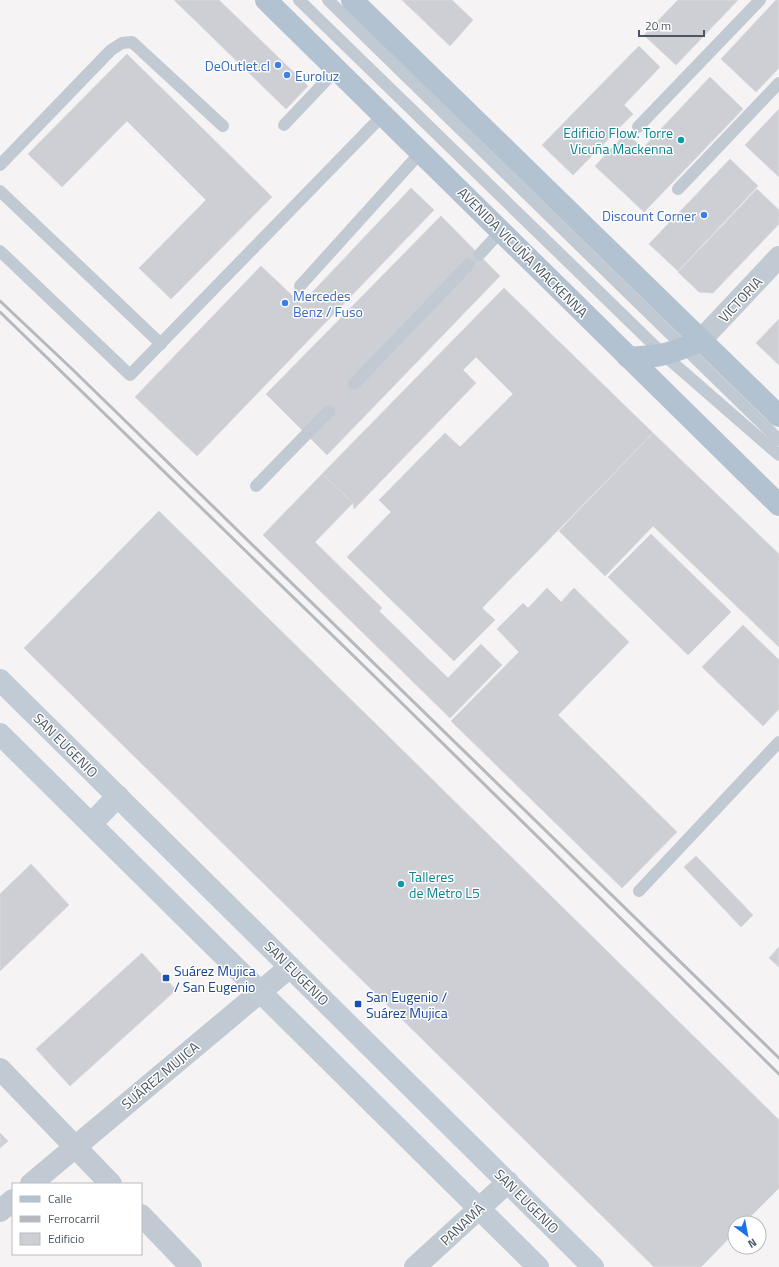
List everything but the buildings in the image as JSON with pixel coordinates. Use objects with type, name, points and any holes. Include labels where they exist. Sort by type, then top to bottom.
[{"type":"main road","name":"AVENIDA VICUÑA MACKENNA","points":[[266,0],[779,505]]},
{"type":"main road","points":[[352,0],[692,344],[779,416]]},
{"type":"main road","points":[[628,357],[652,357],[664,355],[692,344]]},
{"type":"main road","name":"SAN EUGENIO","points":[[0,680],[593,1267]]},
{"type":"main road","points":[[0,734],[538,1267]]},
{"type":"main road","points":[[91,824],[118,796]]},
{"type":"street","name":"VICTORIA","points":[[692,344],[779,257]]},
{"type":"street","name":"SUÁREZ MUJICA","points":[[32,1183],[290,967]]},
{"type":"street","points":[[0,1069],[110,1183]]},
{"type":"street","name":"PANAMÁ","points":[[415,1267],[508,1182]]},
{"type":"street","points":[[0,1211],[12,1201]]},
{"type":"street","points":[[142,1217],[190,1267]]},
{"type":"lane","points":[[299,0],[664,355],[779,455]]},
{"type":"lane","points":[[328,0],[692,344],[779,440]]},
{"type":"lane","points":[[638,127],[760,0]]},
{"type":"lane","points":[[0,165],[111,50],[122,43],[132,42],[223,126]]},
{"type":"lane","points":[[284,125],[337,69]]},
{"type":"lane","points":[[678,189],[779,83]]},
{"type":"lane","points":[[0,251],[130,374],[383,115]]},
{"type":"lane","points":[[300,286],[421,152]]},
{"type":"lane","points":[[0,191],[160,344]]},
{"type":"lane","points":[[479,255],[501,231]]},
{"type":"lane","points":[[354,384],[469,264]]},
{"type":"lane","points":[[256,486],[329,411]]},
{"type":"lane","points":[[639,891],[779,742]]},
{"type":"railway","points":[[0,301],[71,368],[779,1058]]},
{"type":"railway","points":[[0,312],[366,668],[779,1074]]},
{"type":"place","name":"DeOutlet.cl","points":[[278,65]]},
{"type":"place","name":"Euroluz","points":[[287,75]]},
{"type":"place","name":"Edificio Flow. Torre Vicuña Mackenna","points":[[681,140]]},
{"type":"place","name":"Discount Corner","points":[[704,215]]},
{"type":"place","name":"Mercedes Benz / Fuso","points":[[285,303]]},
{"type":"place","name":"Talleres de Metro L5","points":[[401,884]]},
{"type":"place","name":"Suárez Mujica / San Eugenio","points":[[166,978]]},
{"type":"place","name":"San Eugenio / Suárez Mujica","points":[[358,1004]]}]
